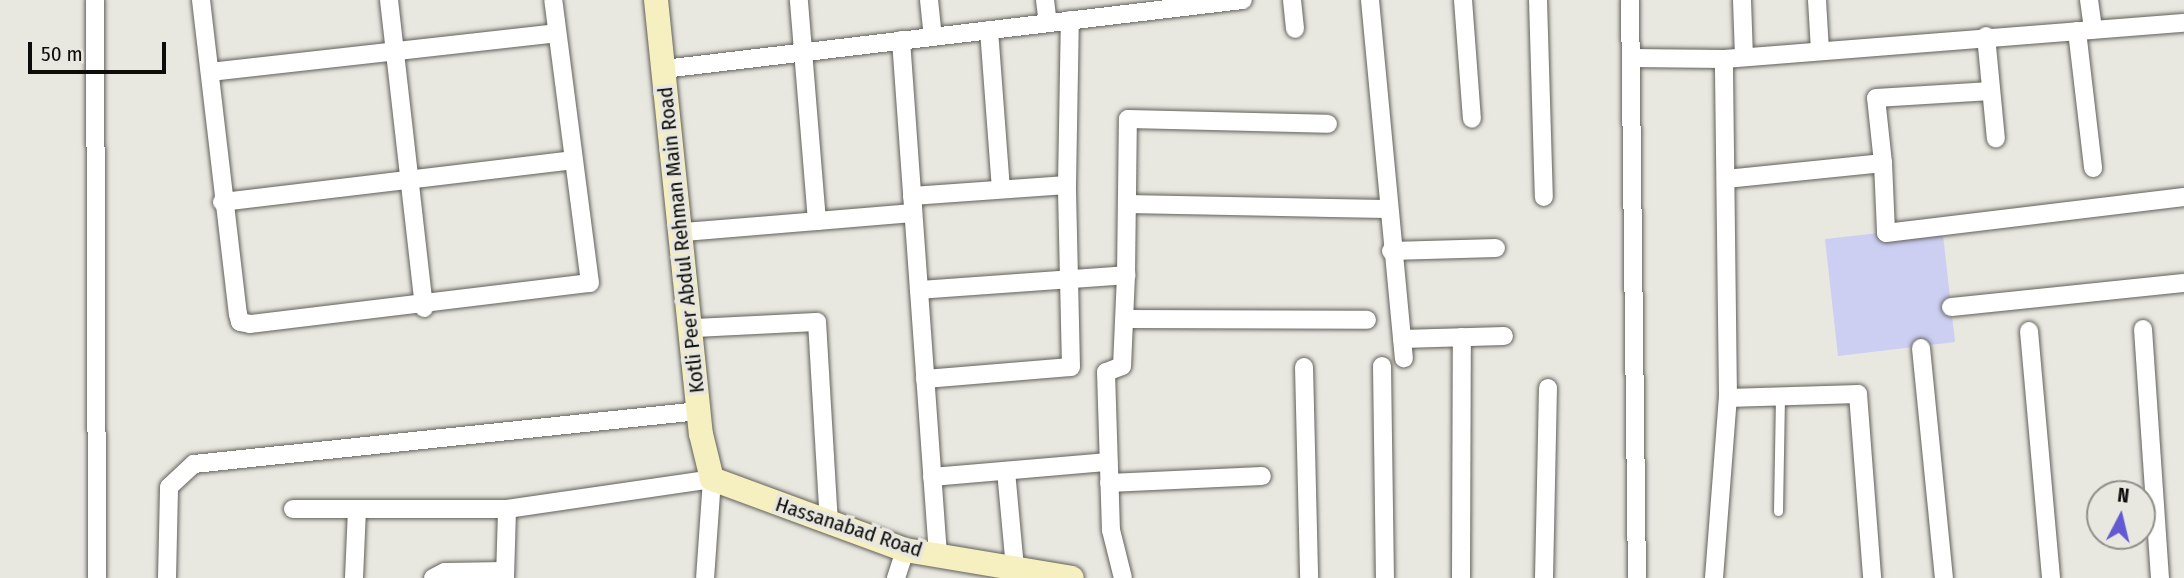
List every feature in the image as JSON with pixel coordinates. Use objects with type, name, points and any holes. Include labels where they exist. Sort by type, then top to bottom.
[{"type":"street","points":[[95,0],[97,578]]},
{"type":"street","points":[[201,0],[211,72],[222,202],[240,322],[424,307],[590,283],[553,0]]},
{"type":"street","points":[[389,0],[424,307]]},
{"type":"street","name":"Kotli Peer Abdul Rehman Main Road","points":[[656,0],[684,232],[699,411],[712,480]]},
{"type":"street","points":[[799,0],[817,221]]},
{"type":"street","points":[[929,0],[933,37]]},
{"type":"street","points":[[1045,0],[1048,23]]},
{"type":"street","points":[[664,69],[1048,23],[1166,4],[1243,0]]},
{"type":"street","points":[[1292,0],[1295,29]]},
{"type":"street","points":[[1370,0],[1386,209],[1404,358]]},
{"type":"street","points":[[1463,0],[1472,119]]},
{"type":"street","points":[[1538,0],[1544,197]]},
{"type":"street","points":[[1630,0],[1637,578]]},
{"type":"street","points":[[1742,0],[1744,57]]},
{"type":"street","points":[[1818,0],[1820,50]]},
{"type":"street","points":[[2089,0],[2085,30],[2093,168]]},
{"type":"street","points":[[925,379],[1071,367],[1067,185],[1070,20]]},
{"type":"street","points":[[1631,58],[1724,59],[1986,36],[2184,23]]},
{"type":"street","points":[[989,30],[1001,189]]},
{"type":"street","points":[[211,72],[556,33]]},
{"type":"street","points":[[1986,36],[1996,139]]},
{"type":"street","points":[[901,40],[938,555]]},
{"type":"street","points":[[1714,578],[1728,398],[1724,59]]},
{"type":"street","points":[[1991,91],[1876,98],[1883,163],[1886,233],[2184,197]]},
{"type":"street","points":[[1123,578],[1111,530],[1106,372],[1122,366],[1126,319],[1128,118],[1328,124]]},
{"type":"street","points":[[222,202],[573,160]]},
{"type":"street","points":[[1727,179],[1883,163]]},
{"type":"street","points":[[684,232],[817,221],[1001,189],[1067,185]]},
{"type":"street","points":[[1127,204],[1386,209]]},
{"type":"street","points":[[1391,251],[1496,248]]},
{"type":"street","points":[[919,290],[1126,275]]},
{"type":"street","points":[[1951,307],[2184,283]]},
{"type":"street","points":[[1126,319],[1367,320]]},
{"type":"street","points":[[694,328],[817,322],[829,523]]},
{"type":"street","points":[[2143,329],[2160,578]]},
{"type":"street","points":[[2029,331],[2050,578]]},
{"type":"street","points":[[1402,338],[1504,336]]},
{"type":"street","points":[[1461,578],[1462,337]]},
{"type":"street","points":[[1921,348],[1944,578]]},
{"type":"street","points":[[1382,366],[1385,578]]},
{"type":"street","points":[[1304,367],[1309,578]]},
{"type":"street","points":[[1544,578],[1548,388]]},
{"type":"street","points":[[1728,398],[1858,394],[1872,578]]},
{"type":"street","points":[[167,578],[169,487],[194,464],[699,411]]},
{"type":"street","points":[[932,477],[1108,462]]},
{"type":"street","points":[[1006,471],[1015,568]]},
{"type":"street","points":[[1109,483],[1262,476]]},
{"type":"street","points":[[293,509],[507,509],[712,480],[705,578]]},
{"type":"street","name":"Hassanabad Road","points":[[712,480],[905,550],[1072,578]]},
{"type":"street","points":[[433,578],[445,572],[505,574],[507,509]]},
{"type":"street","points":[[354,578],[358,510]]},
{"type":"street","points":[[896,578],[905,550]]},
{"type":"lane","points":[[1778,511],[1780,397]]},
{"type":"shaded area","points":[[1942,226],[1955,342],[1838,356],[1825,239]]}]
